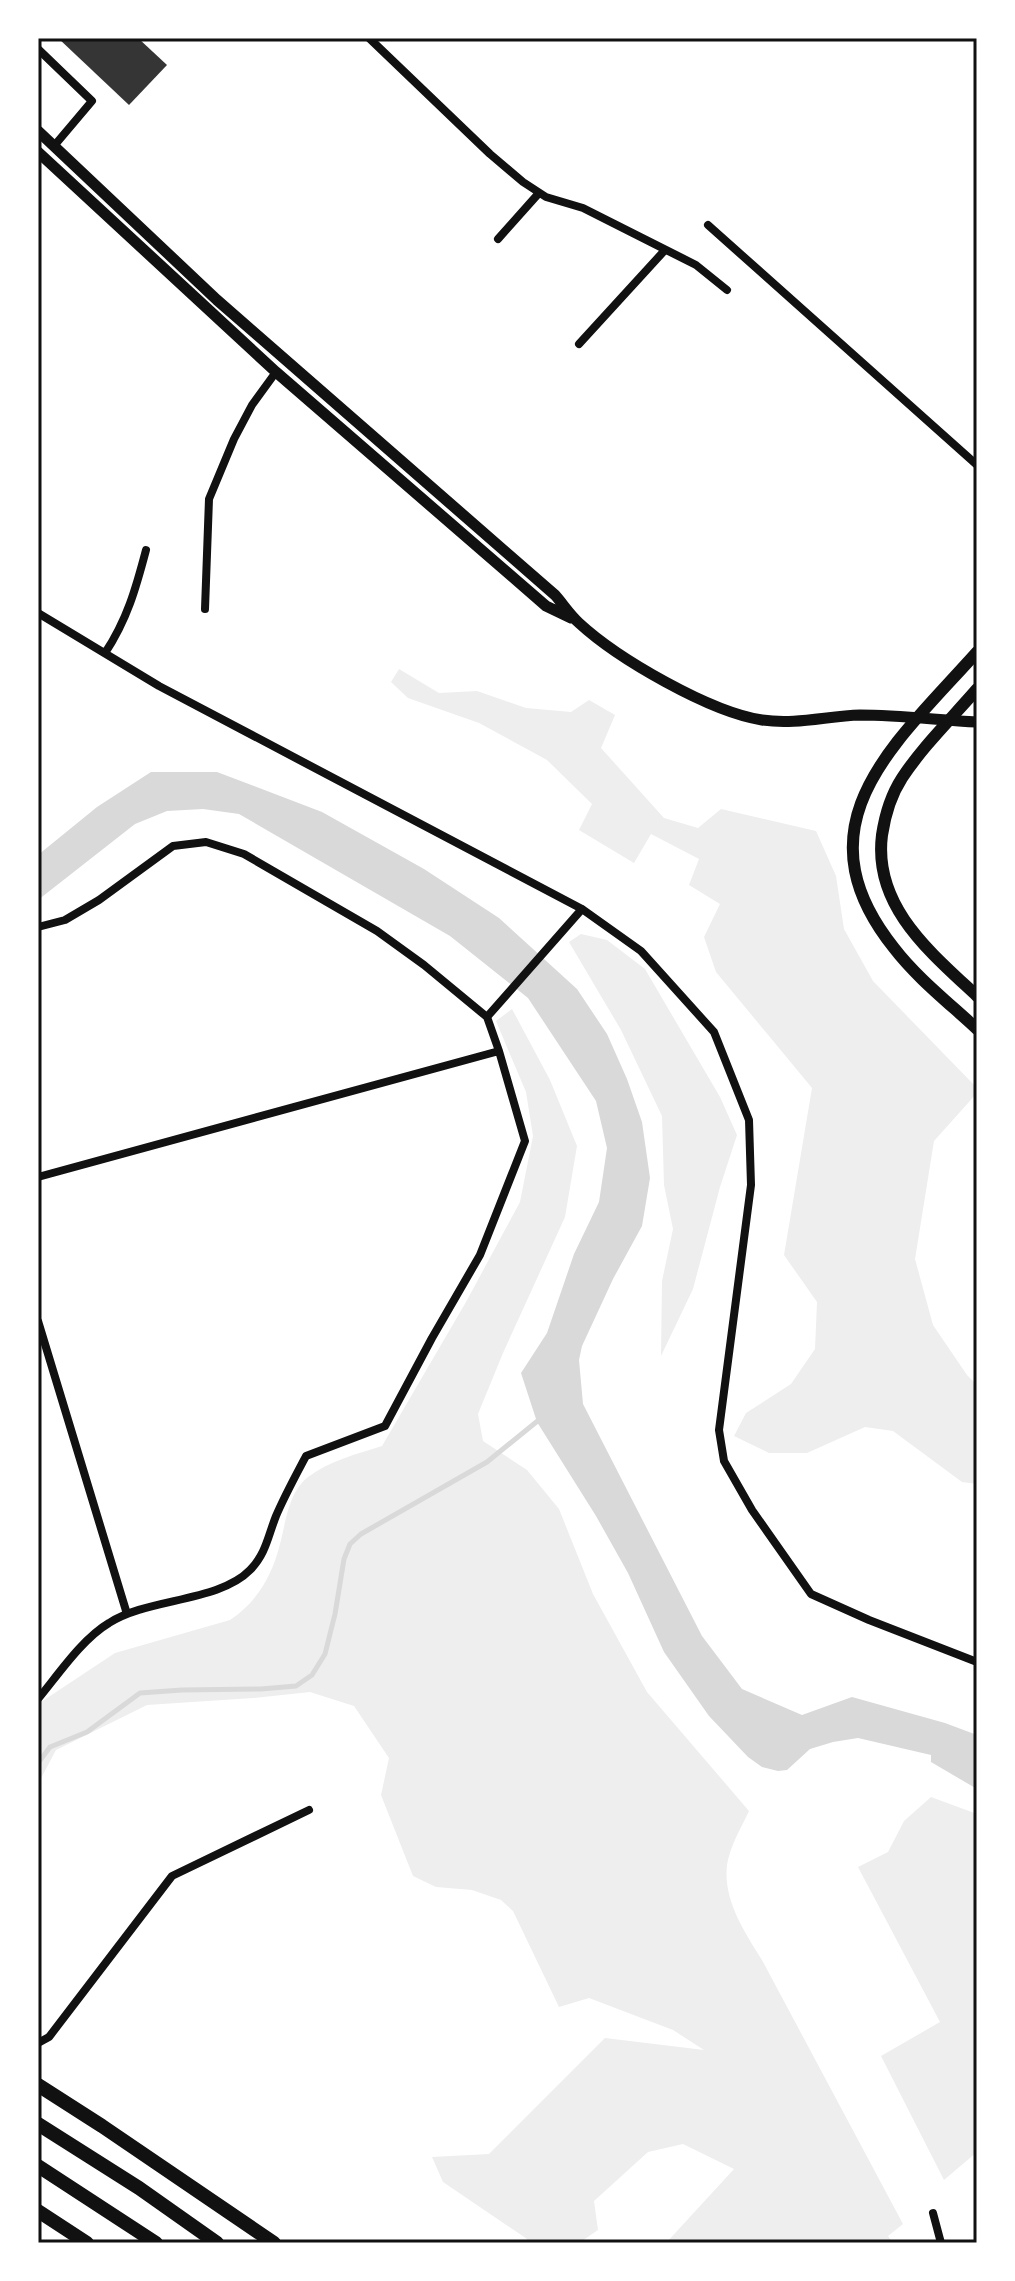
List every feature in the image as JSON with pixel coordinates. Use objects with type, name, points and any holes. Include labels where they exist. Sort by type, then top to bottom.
[{"type":"highway","points":[[38,2085],[274,2243]]},
{"type":"highway","points":[[38,2117],[217,2243]]},
{"type":"highway","points":[[38,2124],[139,2188]]},
{"type":"highway","points":[[38,2166],[156,2243]]},
{"type":"highway","points":[[38,2175],[115,2215]]},
{"type":"highway","points":[[43,2214],[87,2243]]},
{"type":"main road","points":[[977,652],[881,763],[860,803],[852,834],[852,864],[859,890],[873,920],[895,950],[977,1029]]},
{"type":"main road","points":[[977,689],[901,779],[885,815],[880,850],[885,880],[896,908],[928,949],[977,996]]},
{"type":"street","points":[[369,38],[523,182],[546,197],[583,208],[696,265],[727,290]]},
{"type":"street","points":[[38,49],[92,101],[54,146]]},
{"type":"street","points":[[38,131],[217,300],[555,595],[578,622],[609,647],[679,689],[722,709],[760,720],[795,723],[859,715],[977,722]]},
{"type":"street","points":[[38,152],[207,310],[449,523],[546,606],[578,622]]},
{"type":"street","points":[[498,239],[539,193]]},
{"type":"street","points":[[708,225],[977,465]]},
{"type":"street","points":[[579,344],[665,250]]},
{"type":"street","points":[[207,310],[217,300]]},
{"type":"street","points":[[205,609],[209,499],[234,439],[252,405],[276,372]]},
{"type":"street","points":[[449,523],[458,511]]},
{"type":"street","points":[[105,653],[132,603],[146,550]]},
{"type":"street","points":[[38,613],[159,686],[582,909],[641,951],[714,1032],[749,1120],[751,1185],[719,1430],[724,1461],[752,1510],[811,1594],[977,1662]]},
{"type":"street","points":[[38,927],[65,920],[99,900],[173,846],[206,842],[244,854],[377,931],[487,1017],[525,1141],[480,1255],[385,1426],[306,1456],[276,1516],[263,1555],[248,1573],[223,1587],[127,1614],[107,1623],[88,1640],[38,1699]]},
{"type":"street","points":[[487,1017],[582,909]]},
{"type":"street","points":[[38,1177],[499,1051]]},
{"type":"street","points":[[38,1321],[127,1614]]},
{"type":"street","points":[[38,2043],[49,2037],[172,1876],[309,1810]]},
{"type":"street","points":[[933,2213],[941,2243]]},
{"type":"shaded area","points":[[399,669],[439,693],[477,691],[526,708],[571,712],[589,700],[615,715],[601,748],[664,818],[698,828],[721,809],[816,831],[836,876],[844,929],[873,981],[977,1088],[977,1093],[934,1141],[915,1259],[933,1325],[977,1385],[977,1484],[962,1482],[893,1431],[865,1427],[807,1453],[769,1453],[734,1436],[746,1413],[791,1384],[815,1349],[817,1302],[784,1255],[812,1088],[716,972],[704,937],[720,904],[689,885],[699,859],[651,834],[634,863],[579,830],[592,804],[547,760],[479,723],[408,698],[391,682]]},
{"type":"shaded area","points":[[151,772],[217,772],[322,812],[424,869],[499,918],[577,989],[607,1034],[627,1079],[642,1122],[650,1178],[642,1226],[582,1346],[579,1360],[583,1404],[702,1636],[742,1689],[802,1715],[852,1697],[977,1735],[977,1789],[931,1762],[931,1755],[858,1738],[810,1749],[787,1770],[762,1767],[748,1757],[709,1716],[664,1652],[628,1573],[537,1422],[521,1373],[547,1333],[574,1254],[599,1202],[607,1148],[596,1101],[528,998],[450,936],[239,814],[203,809],[167,811],[135,824],[38,900],[38,855],[97,807]]},
{"type":"shaded area","points":[[581,934],[607,940],[645,969],[720,1097],[737,1135],[693,1289],[661,1356],[662,1281],[673,1229],[664,1185],[662,1116],[621,1030],[569,942]]},
{"type":"shaded area","points":[[512,1009],[550,1080],[577,1146],[565,1217],[478,1414],[483,1441],[527,1470],[559,1509],[593,1594],[647,1692],[749,1811],[727,1865],[728,1891],[732,1903],[903,2224],[888,2236],[893,2243],[666,2243],[734,2169],[683,2144],[648,2152],[594,2201],[598,2230],[579,2243],[527,2243],[527,2239],[443,2182],[432,2157],[489,2154],[605,2038],[704,2050],[673,2030],[589,1998],[559,2007],[513,1911],[501,1900],[472,1890],[436,1887],[413,1876],[381,1795],[389,1758],[354,1706],[310,1692],[147,1705],[56,1750],[38,1784],[38,1704],[115,1653],[230,1620],[240,1613],[268,1577],[277,1556],[289,1508],[301,1484],[316,1471],[334,1462],[382,1446],[520,1202],[533,1136],[526,1092],[496,1021]]},
{"type":"shaded area","points":[[931,1797],[977,1814],[977,2152],[944,2180],[881,2056],[940,2022],[858,1867],[888,1852],[904,1821]]},
{"type":"building","points":[[58,38],[138,38],[167,65],[129,105]]},
{"type":"waterway","points":[[38,1763],[50,1747],[87,1732],[140,1693],[296,1686],[312,1675],[325,1654],[344,1559],[350,1544],[361,1534],[487,1462],[540,1419]]}]
